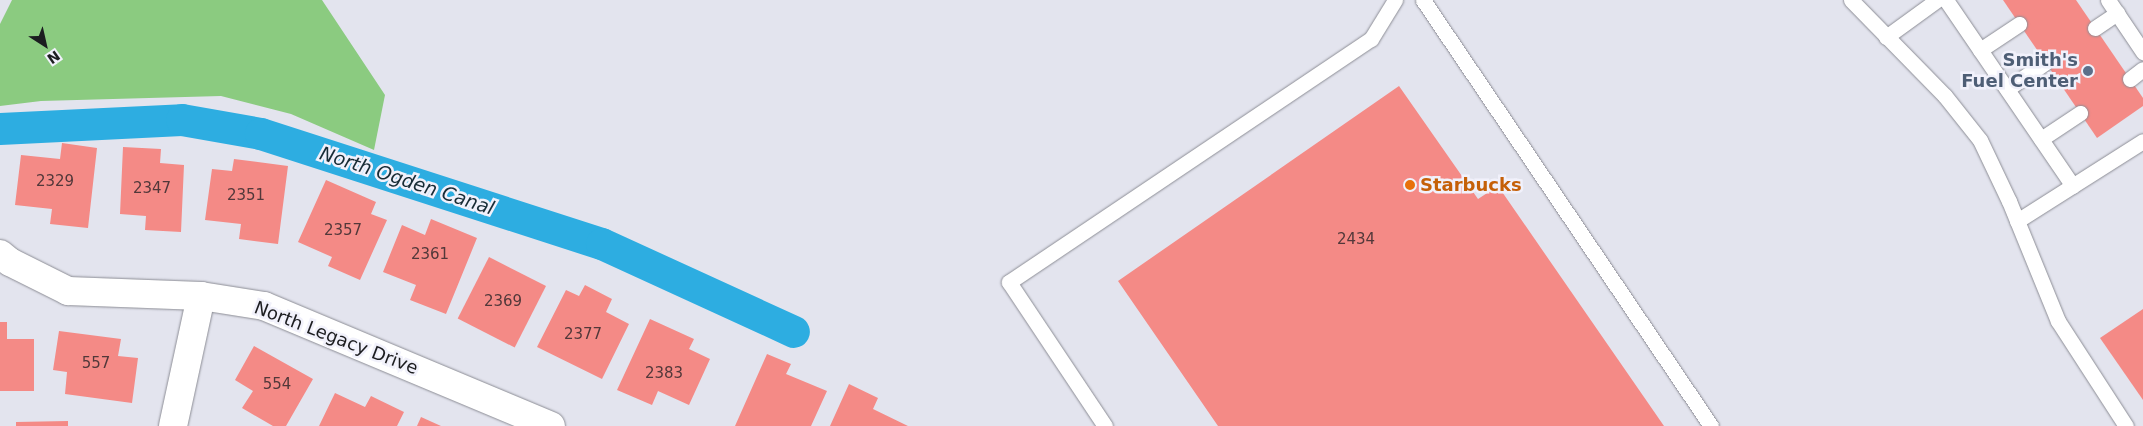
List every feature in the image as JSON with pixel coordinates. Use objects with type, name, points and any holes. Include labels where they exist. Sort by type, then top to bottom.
[{"type":"street","name":"North Legacy Drive","points":[[0,254],[10,262],[68,291],[201,296],[264,306],[540,424]]},
{"type":"street","points":[[173,426],[201,296]]},
{"type":"lane","points":[[1105,426],[1009,282],[1371,39],[1395,0]]},
{"type":"lane","points":[[1423,0],[1711,426]]},
{"type":"lane","points":[[1851,0],[1964,117],[1996,172],[2058,321],[2126,426]]},
{"type":"lane","points":[[1886,37],[1937,0]]},
{"type":"lane","points":[[1946,0],[2073,186]]},
{"type":"lane","points":[[2108,0],[2143,52]]},
{"type":"lane","points":[[2095,28],[2117,13]]},
{"type":"lane","points":[[1980,50],[2019,24]]},
{"type":"lane","points":[[2007,89],[2046,62]]},
{"type":"lane","points":[[2130,78],[2143,69]]},
{"type":"lane","points":[[2041,139],[2080,113]]},
{"type":"lane","points":[[2017,221],[2143,142]]},
{"type":"green space","points":[[12,0],[322,0],[385,95],[374,150],[291,114],[221,96],[41,101],[0,106],[0,24]]},
{"type":"building","name":"Smith's Fuel Center","points":[[2003,0],[2076,0],[2143,98],[2143,106],[2097,138]]},
{"type":"building","points":[[1399,86],[1478,199],[1498,186],[1664,426],[1218,426],[1118,281]]},
{"type":"building","points":[[62,143],[97,148],[88,228],[50,224],[52,209],[15,205],[21,155],[60,159]]},
{"type":"building","points":[[123,147],[161,149],[160,163],[184,165],[181,232],[145,230],[146,216],[120,214]]},
{"type":"building","points":[[234,159],[288,166],[278,244],[239,239],[241,224],[205,220],[212,169],[232,171]]},
{"type":"building","points":[[326,180],[376,202],[371,214],[387,220],[360,280],[328,266],[332,257],[298,242]]},
{"type":"building","points":[[431,219],[477,238],[446,314],[410,300],[416,285],[383,272],[402,225],[425,235]]},
{"type":"building","points":[[489,257],[546,286],[515,348],[458,318]]},
{"type":"building","points":[[585,285],[612,299],[606,312],[629,324],[602,379],[537,347],[566,290],[579,296]]},
{"type":"building","points":[[2143,309],[2143,400],[2100,338]]},
{"type":"building","points":[[650,319],[694,339],[689,349],[710,359],[689,405],[658,391],[652,405],[617,390]]},
{"type":"building","points":[[0,322],[7,322],[7,339],[34,339],[34,391],[0,391]]},
{"type":"building","points":[[59,331],[121,339],[118,356],[138,358],[132,403],[65,394],[67,372],[53,370]]},
{"type":"building","points":[[254,346],[313,379],[286,426],[273,426],[242,408],[253,391],[235,380]]},
{"type":"building","points":[[767,354],[791,364],[786,374],[827,391],[811,426],[735,426]]},
{"type":"building","points":[[849,384],[878,398],[873,409],[908,426],[830,426]]},
{"type":"building","points":[[335,393],[365,407],[371,396],[404,412],[397,426],[319,426]]},
{"type":"building","points":[[421,417],[441,426],[417,426]]},
{"type":"building","points":[[68,421],[68,426],[16,426],[16,422]]},
{"type":"waterway","name":"North Ogden Canal","points":[[0,129],[182,120],[261,134],[602,244],[794,332]]},
{"type":"place","name":"Smith's Fuel Center","points":[[2088,71]]},
{"type":"place","name":"Starbucks","points":[[1410,185]]}]
